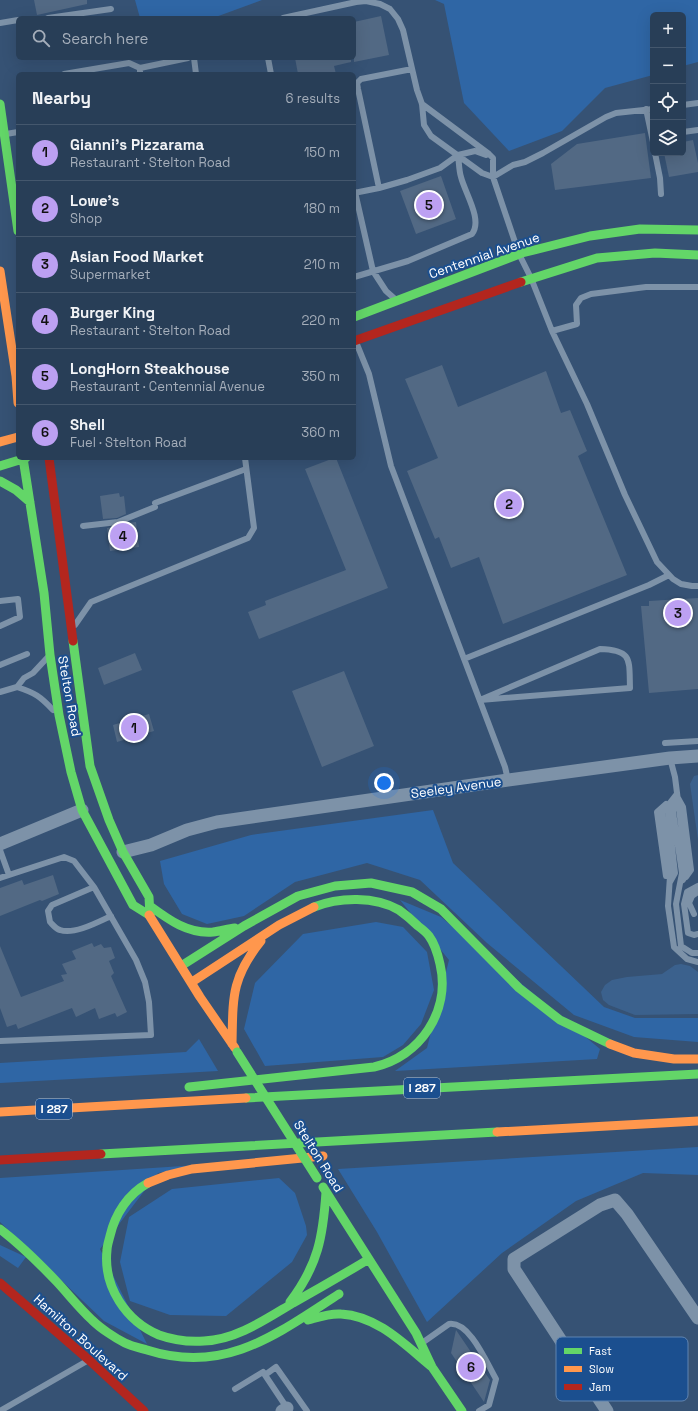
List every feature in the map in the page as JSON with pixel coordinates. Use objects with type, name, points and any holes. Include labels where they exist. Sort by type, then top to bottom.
[{"type":"main road","points":[[0,104],[16,216]]},
{"type":"main road","name":"Centennial Avenue","points":[[356,316],[519,254],[590,236],[640,229],[698,230]]},
{"type":"main road","points":[[356,341],[531,278],[597,258],[655,253],[698,255]]},
{"type":"main road","points":[[0,271],[16,376]]},
{"type":"main road","points":[[0,442],[16,438]]},
{"type":"main road","points":[[0,466],[18,460]]},
{"type":"main road","name":"Stelton Road","points":[[24,460],[44,594],[50,655],[59,715],[71,772],[82,810],[133,905],[150,916],[200,997],[235,1048],[368,1259],[373,1272],[416,1333],[432,1367],[462,1411]]},
{"type":"main road","name":"Stelton Road","points":[[49,460],[90,766],[102,803],[123,852],[149,897],[150,916]]},
{"type":"main road","points":[[0,482],[10,485],[30,502]]},
{"type":"main road","points":[[181,966],[244,926],[298,896],[335,886],[371,883],[412,892],[442,909],[519,988],[560,1020],[598,1040],[634,1052],[674,1059],[698,1059]]},
{"type":"main road","points":[[184,1088],[374,1067],[392,1062],[417,1046],[426,1036],[438,1013],[443,983],[442,969],[430,937],[406,914],[392,907],[374,902],[355,900],[328,903],[295,915],[192,982]]},
{"type":"main road","points":[[150,906],[180,926],[190,930],[211,932],[244,926]]},
{"type":"main road","points":[[235,1048],[232,1004],[237,980],[242,969],[257,946],[272,929]]},
{"type":"main road","name":"I 287","points":[[0,1112],[698,1074]]},
{"type":"main road","points":[[146,1104],[162,1093]]},
{"type":"main road","points":[[0,1160],[698,1121]]},
{"type":"main road","points":[[372,1148],[382,1138]]},
{"type":"main road","points":[[335,1155],[202,1168],[160,1178],[145,1186],[132,1196],[122,1207],[114,1221],[106,1247],[108,1279],[115,1296],[121,1305],[131,1317],[143,1327],[158,1335],[174,1340],[192,1342],[206,1341],[225,1338],[255,1326],[368,1259]]},
{"type":"main road","points":[[284,1308],[297,1294],[314,1264],[320,1248],[326,1192]]},
{"type":"main road","points":[[0,1229],[19,1244],[93,1321],[125,1343],[159,1354],[195,1358],[213,1358],[230,1354],[261,1342],[293,1324],[348,1288]]},
{"type":"main road","name":"Hamilton Boulevard","points":[[0,1283],[89,1360],[144,1411]]},
{"type":"main road","points":[[293,1324],[334,1314],[351,1315],[364,1318],[393,1334],[432,1367]]},
{"type":"street","name":"Seeley Avenue","points":[[123,852],[151,845],[187,830],[217,822],[508,780],[670,758],[698,756]]},
{"type":"street","points":[[0,844],[82,810]]},
{"type":"street","points":[[559,1337],[514,1269],[514,1259],[600,1205],[615,1200],[627,1214],[698,1318]]},
{"type":"street","points":[[600,1401],[607,1411]]},
{"type":"lane","points":[[292,16],[366,1],[380,4],[390,9],[398,19],[403,30],[417,90],[422,104],[424,125],[431,136],[482,172],[493,177]]},
{"type":"lane","points":[[62,16],[111,9]]},
{"type":"lane","points":[[0,23],[16,20]]},
{"type":"lane","points":[[76,72],[129,63],[140,71],[181,60]]},
{"type":"lane","points":[[194,60],[196,72]]},
{"type":"lane","points":[[268,60],[271,72]]},
{"type":"lane","points":[[379,188],[358,83],[361,79],[412,69]]},
{"type":"lane","points":[[422,104],[489,154],[492,158],[493,177],[519,254],[531,278],[552,331],[587,404],[625,495],[657,562],[669,575],[682,584],[698,586]]},
{"type":"lane","points":[[686,105],[698,104]]},
{"type":"lane","points":[[493,177],[514,165],[526,162],[543,154],[606,117],[616,113],[650,109]]},
{"type":"lane","points":[[686,132],[698,130]]},
{"type":"lane","points":[[5,134],[16,132]]},
{"type":"lane","points":[[356,192],[379,188],[407,180],[440,168],[458,155],[475,151],[492,158]]},
{"type":"lane","points":[[356,275],[408,261],[472,234],[475,230],[476,217],[460,176],[458,155]]},
{"type":"lane","points":[[656,156],[660,178],[661,194]]},
{"type":"lane","points":[[356,196],[373,271],[386,291],[396,301]]},
{"type":"lane","points":[[552,331],[577,324],[576,305],[580,298],[591,294],[646,287],[698,287]]},
{"type":"lane","points":[[356,344],[368,374],[391,466],[505,767],[508,780]]},
{"type":"lane","points":[[72,630],[91,602],[248,538],[254,528],[245,460]]},
{"type":"lane","points":[[83,526],[118,522],[155,505],[246,469]]},
{"type":"lane","points":[[464,659],[650,585],[669,575]]},
{"type":"lane","points":[[0,601],[18,599],[20,617],[0,626]]},
{"type":"lane","points":[[600,649],[613,649],[623,652],[629,660],[630,688],[480,700],[600,649]]},
{"type":"lane","points":[[0,665],[27,654]]},
{"type":"lane","points":[[0,692],[17,687],[24,678],[33,673],[50,655]]},
{"type":"lane","points":[[17,687],[34,693],[43,699],[59,715]]},
{"type":"lane","points":[[665,743],[698,742]]},
{"type":"lane","points":[[670,758],[675,777],[676,795],[673,812],[682,873],[676,904],[681,946],[692,953],[698,953]]},
{"type":"lane","points":[[676,795],[657,812],[666,877],[669,884],[668,906],[674,948],[687,959],[698,962]]},
{"type":"lane","points":[[669,884],[675,873],[668,812],[676,795]]},
{"type":"lane","points":[[676,795],[683,808],[691,870],[680,885]]},
{"type":"lane","points":[[0,850],[9,875]]},
{"type":"lane","points":[[0,878],[64,857],[74,861],[94,887],[136,960],[145,982],[149,1002],[151,1035],[0,1041]]},
{"type":"lane","points":[[698,886],[687,892],[684,904],[688,933],[694,935],[698,934]]},
{"type":"lane","points":[[94,887],[52,905],[48,912],[50,922],[58,930],[67,931],[91,925],[111,916]]},
{"type":"lane","points":[[686,922],[696,914],[689,903],[692,896],[698,892]]},
{"type":"lane","points":[[421,1344],[452,1323],[462,1327],[471,1334],[496,1379],[489,1405],[479,1411]]},
{"type":"lane","points":[[0,1411],[89,1360]]},
{"type":"lane","points":[[265,1375],[276,1367],[307,1411]]},
{"type":"lane","points":[[235,1389],[263,1372],[285,1410]]},
{"type":"shaded area","points":[[135,0],[262,0],[218,16],[139,16]]},
{"type":"shaded area","points":[[435,0],[698,0],[698,62],[686,65],[686,12],[650,12],[650,76],[605,88],[562,131],[509,151],[464,103],[444,4]]},
{"type":"shaded area","points":[[698,775],[698,840],[690,784],[694,776]]},
{"type":"shaded area","points":[[433,810],[453,863],[604,1007],[635,1018],[698,1018],[698,1042],[634,1037],[574,1015],[487,943],[420,880],[367,863],[295,882],[244,916],[207,924],[182,914],[164,884],[160,861],[251,835]]},
{"type":"shaded area","points":[[400,900],[441,917],[600,1049],[597,1059],[395,1071],[427,1048],[449,960]]},
{"type":"shaded area","points":[[376,922],[403,927],[427,952],[434,990],[421,1024],[403,1045],[383,1057],[265,1066],[244,1029],[255,983],[303,934]]},
{"type":"shaded area","points":[[681,964],[690,966],[698,972],[698,1014],[635,1015],[609,1005],[603,1000],[601,992],[605,985],[612,980],[662,974],[675,965]]},
{"type":"shaded area","points":[[199,1039],[218,1071],[0,1083],[0,1063],[186,1052]]},
{"type":"shaded area","points":[[698,1147],[698,1175],[643,1173],[576,1201],[502,1253],[427,1322],[377,1232],[338,1169]]},
{"type":"shaded area","points":[[198,1165],[158,1173],[100,1249],[147,1344],[104,1321],[0,1222],[0,1178]]},
{"type":"shaded area","points":[[279,1178],[295,1193],[306,1226],[307,1235],[292,1262],[226,1316],[170,1315],[130,1301],[120,1262],[129,1217],[172,1189]]},
{"type":"shaded area","points":[[0,1245],[26,1257],[18,1268],[0,1256]]},
{"type":"building","points":[[34,0],[87,0],[87,4],[37,15]]},
{"type":"building","points":[[381,16],[389,55],[354,62],[354,60],[356,60],[356,22]]},
{"type":"building","points":[[295,60],[351,60],[351,62],[334,66],[336,72],[298,72]]},
{"type":"building","points":[[645,133],[651,178],[555,190],[551,164],[577,144]]},
{"type":"building","points":[[693,140],[698,163],[698,172],[669,177],[665,156],[686,156],[686,141]]},
{"type":"building","points":[[441,176],[456,219],[416,234],[400,191]]},
{"type":"building","points":[[442,365],[458,407],[546,371],[561,413],[570,410],[587,451],[578,456],[627,575],[503,624],[479,557],[451,568],[439,537],[435,539],[407,471],[438,458],[405,379]]},
{"type":"building","points":[[329,460],[337,460],[388,588],[259,639],[248,612],[266,605],[265,601],[346,570],[305,469]]},
{"type":"building","points":[[119,493],[120,497],[124,496],[126,514],[117,518],[103,519],[100,496]]},
{"type":"building","points":[[136,522],[139,547],[110,551],[107,528]]},
{"type":"building","points":[[698,598],[698,689],[649,693],[641,606],[649,606],[649,601]]},
{"type":"building","points":[[135,653],[142,670],[104,685],[98,668]]},
{"type":"building","points":[[344,671],[374,746],[322,767],[292,691]]},
{"type":"building","points":[[149,714],[154,731],[117,742],[113,725]]},
{"type":"building","points":[[53,875],[59,894],[0,916],[0,888],[22,880],[24,885]]},
{"type":"building","points":[[92,943],[94,947],[101,944],[104,948],[111,947],[115,958],[109,961],[114,973],[111,976],[127,1012],[117,1017],[115,1013],[99,1019],[95,1008],[76,1017],[72,1008],[18,1029],[16,1024],[7,1027],[0,1008],[0,946],[21,997],[64,981],[61,975],[67,974],[62,964],[76,959],[72,951]]},
{"type":"building","points":[[456,1330],[490,1380],[484,1402],[451,1353]]},
{"type":"traffic: fast","points":[[0,104],[16,217]]},
{"type":"traffic: fast","points":[[356,316],[522,253],[590,236],[640,229],[698,230]]},
{"type":"traffic: fast","points":[[521,282],[597,258],[655,253],[698,255]]},
{"type":"traffic: fast","points":[[0,466],[20,460]]},
{"type":"traffic: fast","points":[[23,460],[44,593],[50,655],[59,715],[71,772],[82,810],[133,905],[149,915]]},
{"type":"traffic: fast","points":[[0,481],[16,490],[30,502]]},
{"type":"traffic: fast","points":[[73,641],[90,766],[109,820],[123,852],[149,897],[150,916]]},
{"type":"traffic: fast","points":[[181,966],[244,926],[298,896],[335,886],[371,883],[412,892],[441,909],[519,988],[560,1020],[610,1044]]},
{"type":"traffic: fast","points":[[189,1087],[374,1067],[390,1062],[405,1053],[418,1042],[428,1029],[436,1015],[441,999],[442,982],[437,953],[433,942],[427,933],[399,910],[379,902],[368,900],[346,900],[334,901],[314,907]]},
{"type":"traffic: fast","points":[[150,906],[179,925],[195,931],[213,932],[235,928]]},
{"type":"traffic: fast","points":[[237,1052],[317,1178]]},
{"type":"traffic: fast","points":[[246,1098],[698,1074]]},
{"type":"traffic: fast","points":[[101,1154],[497,1132]]},
{"type":"traffic: fast","points":[[148,1183],[134,1193],[119,1212],[112,1228],[108,1243],[107,1264],[113,1289],[127,1312],[147,1329],[164,1337],[187,1341],[198,1341],[216,1340],[239,1333],[261,1322],[369,1259]]},
{"type":"traffic: fast","points":[[323,1187],[416,1333],[432,1367],[462,1411]]},
{"type":"traffic: fast","points":[[290,1302],[307,1276],[313,1263],[321,1237],[326,1192]]},
{"type":"traffic: fast","points":[[0,1229],[37,1261],[83,1311],[103,1329],[130,1345],[175,1356],[201,1357],[226,1354],[249,1346],[272,1336],[339,1294]]},
{"type":"traffic: fast","points":[[308,1320],[333,1314],[354,1316],[367,1320],[390,1333],[432,1367]]},
{"type":"traffic: slow","points":[[0,271],[16,376]]},
{"type":"traffic: slow","points":[[0,442],[16,438]]},
{"type":"traffic: slow","points":[[192,982],[279,925],[314,907]]},
{"type":"traffic: slow","points":[[149,915],[200,997],[235,1048]]},
{"type":"traffic: slow","points":[[232,1044],[234,1001],[239,978],[251,954],[261,941]]},
{"type":"traffic: slow","points":[[610,1044],[634,1053],[674,1059],[698,1059]]},
{"type":"traffic: slow","points":[[0,1112],[246,1098]]},
{"type":"traffic: slow","points":[[497,1132],[698,1121]]},
{"type":"traffic: slow","points":[[148,1183],[168,1175],[192,1169],[323,1156]]},
{"type":"traffic: jam","points":[[356,340],[521,282]]},
{"type":"traffic: jam","points":[[49,460],[73,641]]},
{"type":"traffic: jam","points":[[0,1160],[101,1154]]},
{"type":"traffic: jam","points":[[0,1283],[89,1360],[144,1411]]},
{"type":"place","name":"LongHorn Steakhouse","points":[[429,205]]},
{"type":"place","name":"Lowe's","points":[[509,504]]},
{"type":"place","name":"Burger King","points":[[123,536]]},
{"type":"place","name":"Asian Food Market","points":[[678,613]]},
{"type":"place","name":"Gianni's Pizzarama","points":[[134,728]]},
{"type":"place","name":"Shell","points":[[471,1367]]}]
